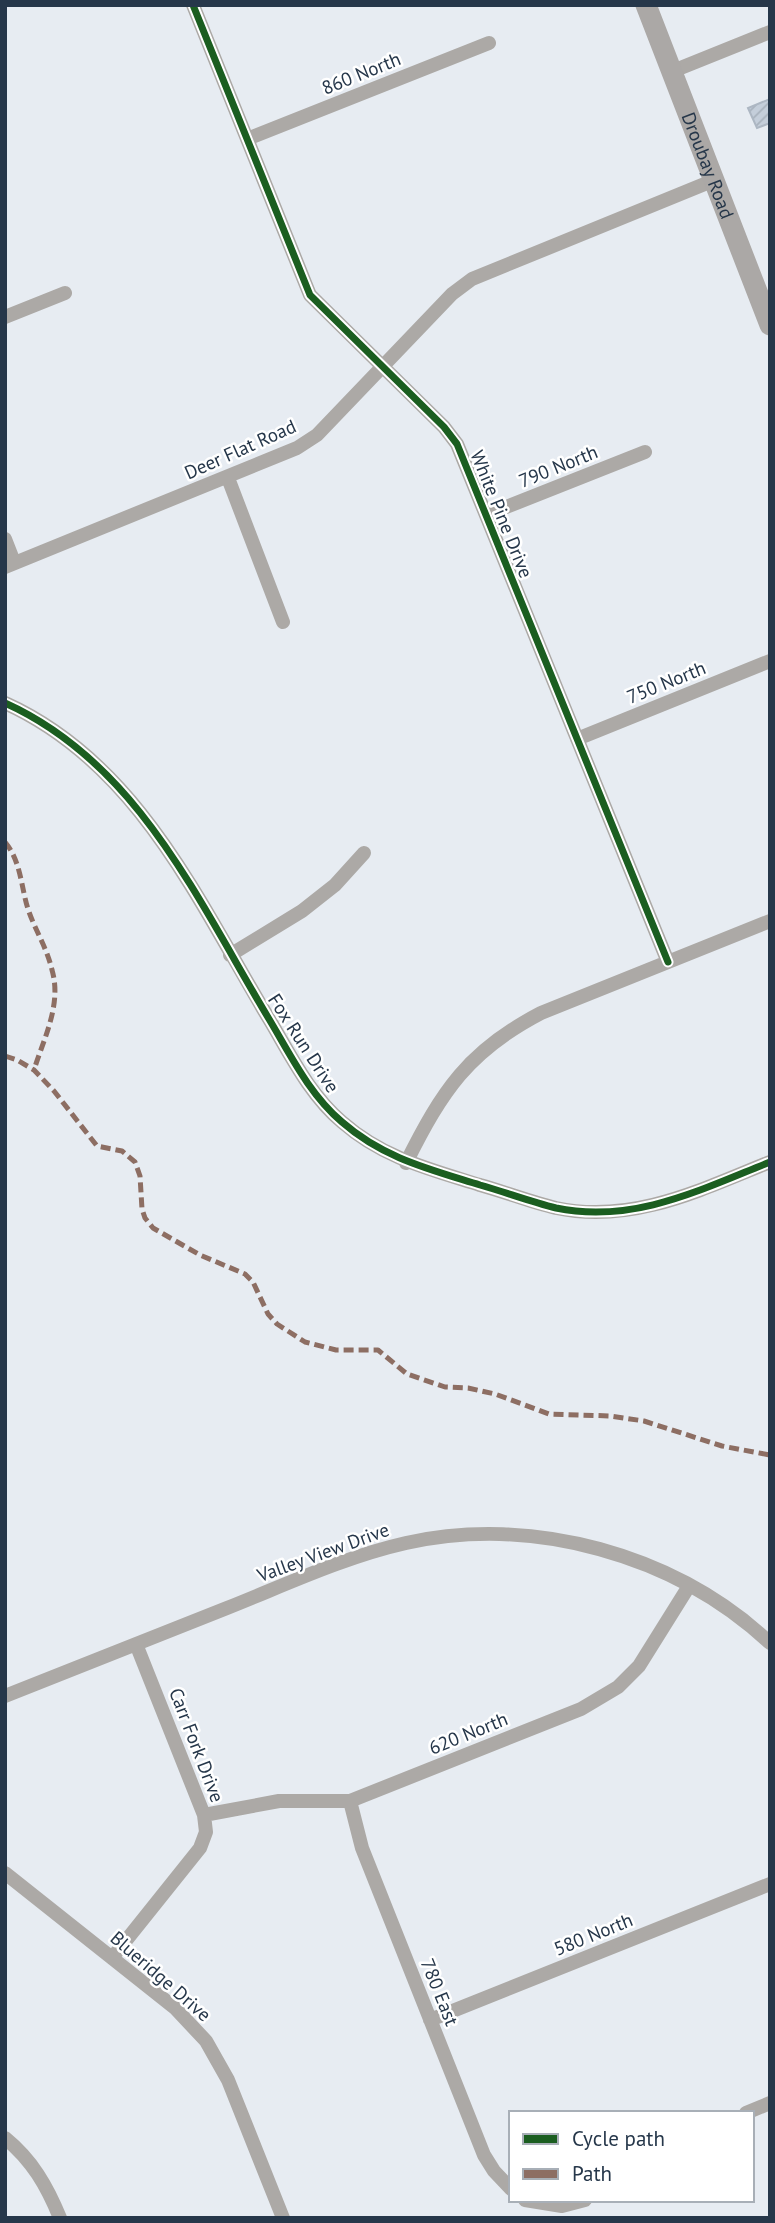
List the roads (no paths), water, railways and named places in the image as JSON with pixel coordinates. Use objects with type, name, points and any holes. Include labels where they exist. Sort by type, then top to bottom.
[{"type":"street","name":"White Pine Drive","points":[[193,5],[310,295],[444,427],[457,444],[668,962]]},
{"type":"street","name":"Droubay Road","points":[[646,5],[770,326]]},
{"type":"street","points":[[673,71],[770,32]]},
{"type":"street","name":"860 North","points":[[247,139],[489,43]]},
{"type":"street","name":"Deer Flat Road","points":[[10,564],[297,449],[317,435],[452,294],[472,279],[712,181]]},
{"type":"street","points":[[5,317],[65,293]]},
{"type":"street","name":"790 North","points":[[486,515],[645,452]]},
{"type":"street","points":[[228,478],[283,622]]},
{"type":"street","points":[[5,539],[10,564]]},
{"type":"street","name":"750 North","points":[[577,739],[770,661]]},
{"type":"street","name":"Fox Run Drive","points":[[5,703],[66,739],[91,759],[129,797],[167,848],[310,1087],[341,1122],[380,1149],[406,1163],[555,1207],[595,1212],[655,1206],[770,1162]]},
{"type":"street","points":[[230,955],[302,911],[335,885],[364,853]]},
{"type":"street","points":[[406,1163],[443,1095],[477,1056],[496,1040],[541,1013],[770,921]]},
{"type":"street","name":"Valley View Drive","points":[[5,1696],[348,1560],[397,1545],[437,1538],[498,1534],[562,1540],[626,1557],[689,1586],[751,1625],[770,1643]]},
{"type":"street","name":"620 North","points":[[204,1815],[279,1801],[350,1801],[581,1709],[607,1695],[639,1666],[689,1586]]},
{"type":"street","name":"Carr Fork Drive","points":[[111,1958],[200,1848],[206,1832],[204,1815],[136,1644]]},
{"type":"street","name":"780 East","points":[[350,1801],[362,1848],[484,2155],[509,2187]]},
{"type":"street","name":"Blueridge Drive","points":[[5,1873],[186,2018],[214,2053],[228,2080],[283,2218]]},
{"type":"street","name":"580 North","points":[[430,2020],[770,1884]]},
{"type":"street","points":[[750,2111],[770,2102]]},
{"type":"street","points":[[5,2138],[22,2153],[39,2175],[60,2218]]},
{"type":"street","points":[[534,2202],[562,2206],[577,2202]]}]
